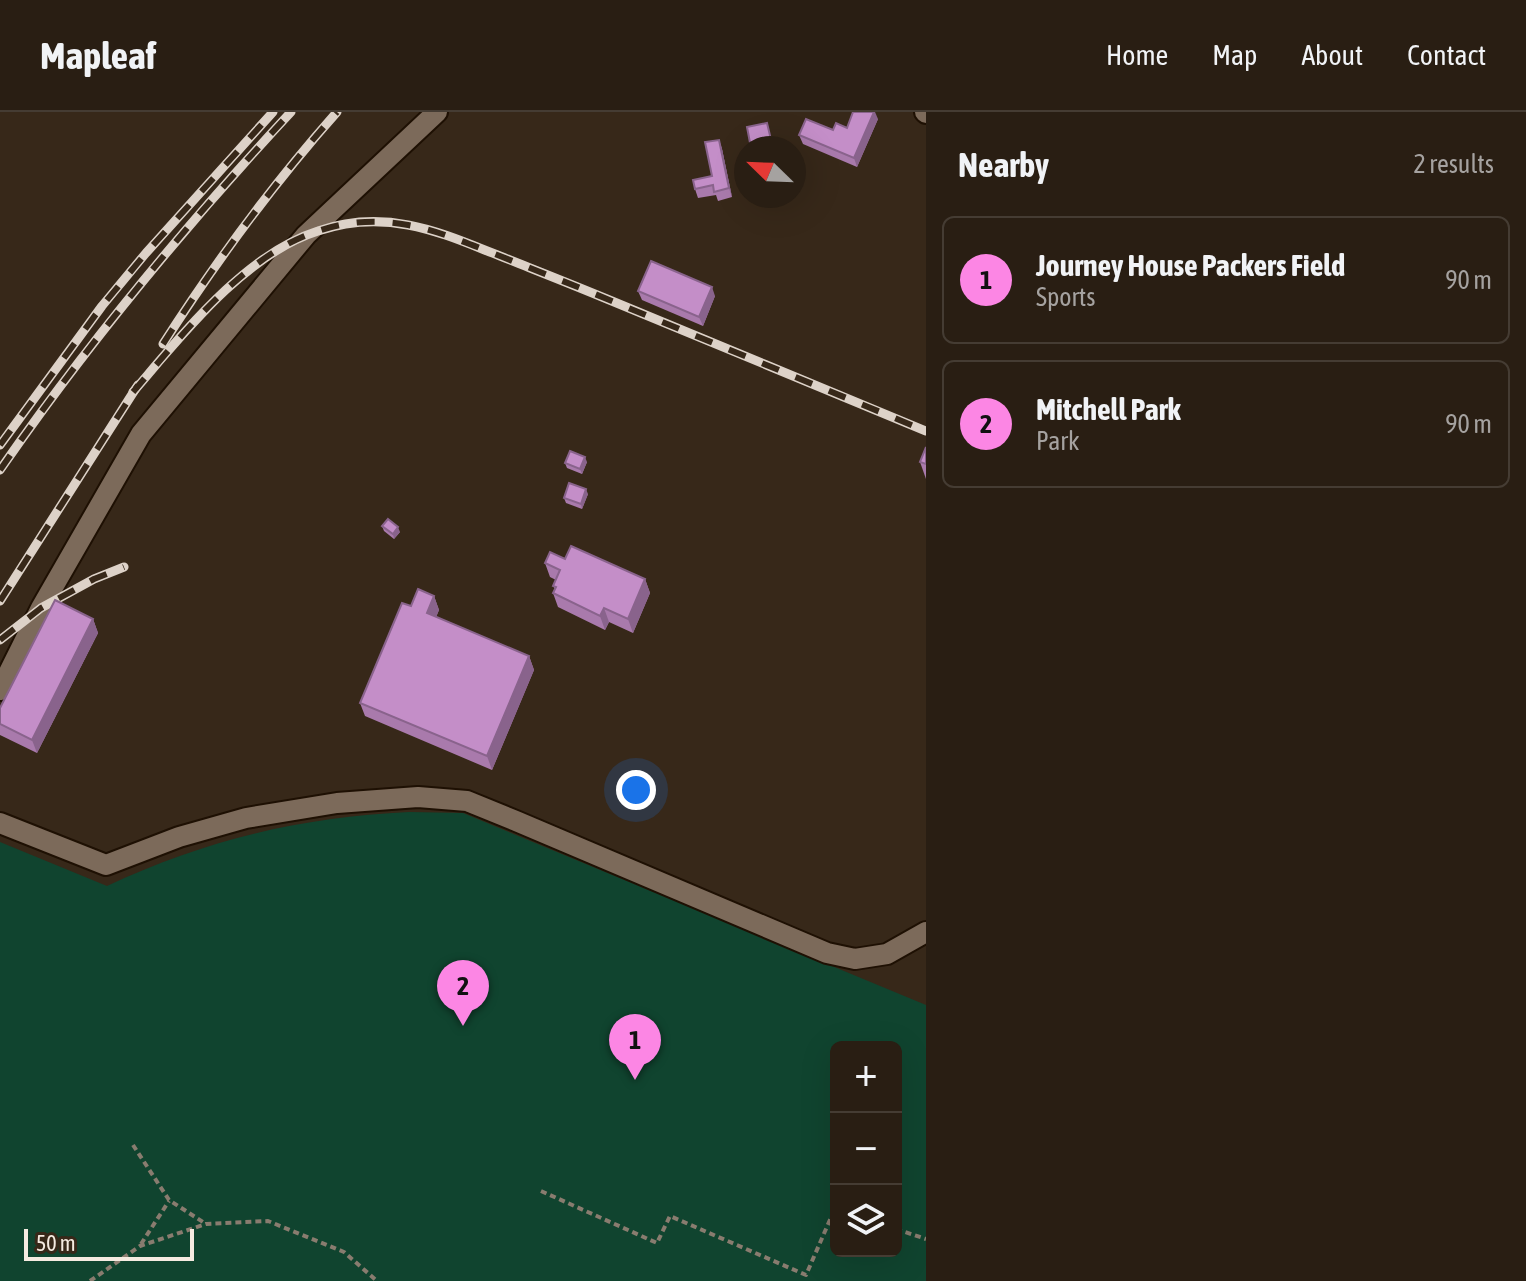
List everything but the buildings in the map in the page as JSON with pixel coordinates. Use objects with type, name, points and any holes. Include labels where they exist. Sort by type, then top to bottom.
[{"type":"lane","points":[[0,690],[41,608],[141,434],[306,235],[437,112]]},
{"type":"lane","points":[[0,823],[106,865],[179,837],[246,818],[337,803],[418,797],[467,801],[827,953],[855,959],[887,954],[926,932]]},
{"type":"path","points":[[133,1145],[169,1200],[206,1224]]},
{"type":"path","points":[[541,1191],[657,1243],[670,1216],[806,1275],[830,1220]]},
{"type":"path","points":[[140,1246],[169,1200]]},
{"type":"path","points":[[90,1281],[140,1246],[206,1224],[268,1221],[344,1252],[377,1281]]},
{"type":"path","points":[[902,1231],[926,1239]]},
{"type":"green space","points":[[409,812],[463,813],[926,1005],[926,1281],[0,1281],[0,842],[107,886],[217,844],[330,819]]},
{"type":"railway","points":[[0,445],[102,306],[273,112]]},
{"type":"railway","points":[[0,470],[68,376],[139,286],[291,112]]},
{"type":"railway","points":[[163,344],[246,225],[337,112]]},
{"type":"railway","points":[[133,392],[216,299],[265,258],[291,242],[318,231],[351,223],[385,222],[420,228],[466,242],[926,431]]},
{"type":"railway","points":[[0,601],[138,385]]},
{"type":"railway","points":[[0,640],[41,608],[94,579],[124,567]]},
{"type":"place","name":"Mitchell Park","points":[[463,1026]]},
{"type":"place","name":"Journey House Packers Field","points":[[635,1080]]}]
